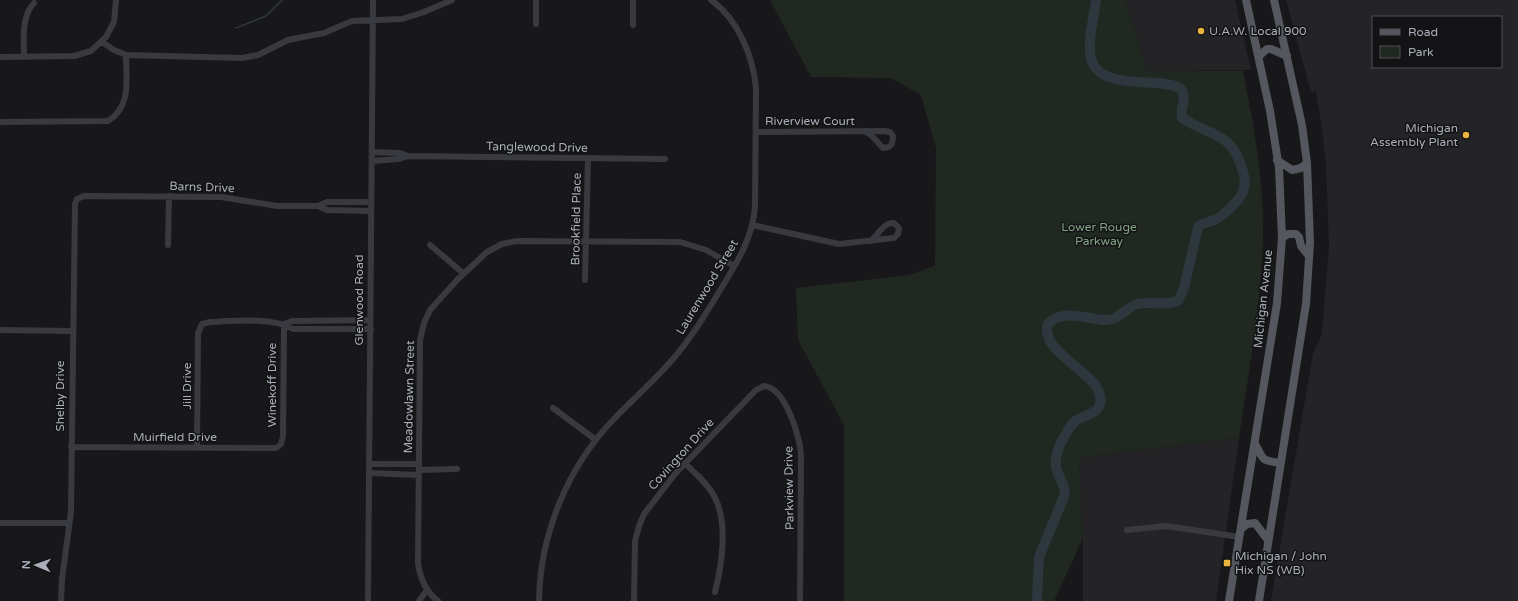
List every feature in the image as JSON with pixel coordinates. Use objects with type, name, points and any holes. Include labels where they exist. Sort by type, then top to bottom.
[{"type":"main road","name":"Michigan Avenue","points":[[1229,601],[1277,303],[1282,238],[1277,160],[1270,111],[1246,0]]},
{"type":"main road","points":[[1259,601],[1306,304],[1309,256],[1307,163],[1302,124],[1274,0]]},
{"type":"main road","points":[[1259,56],[1263,51],[1271,49],[1287,56]]},
{"type":"main road","points":[[1277,160],[1292,170],[1301,168],[1307,163]]},
{"type":"main road","points":[[1282,238],[1288,234],[1296,234],[1299,237],[1301,246],[1309,256]]},
{"type":"main road","points":[[1255,444],[1265,461],[1280,463]]},
{"type":"main road","points":[[1240,533],[1247,524],[1255,523],[1268,540]]},
{"type":"street","points":[[0,57],[79,56],[91,51],[102,42],[114,22],[116,0]]},
{"type":"street","name":"Glenwood Road","points":[[368,601],[373,0]]},
{"type":"street","points":[[102,42],[114,50],[126,55],[242,58],[258,55],[297,37],[324,32],[352,21],[394,20],[413,16],[452,0]]},
{"type":"street","points":[[536,0],[536,24]]},
{"type":"street","points":[[633,0],[633,25]]},
{"type":"street","name":"Laurenwood Street","points":[[539,601],[542,568],[553,521],[570,480],[596,440],[682,348],[706,314],[746,246],[752,225],[755,206],[756,88],[752,66],[735,24],[711,0]]},
{"type":"street","points":[[24,57],[25,21],[29,9],[34,3]]},
{"type":"street","points":[[0,122],[108,120],[117,115],[123,107],[125,99],[126,55]]},
{"type":"street","name":"Riverview Court","points":[[756,132],[864,131]]},
{"type":"street","name":"Tanglewood Drive","points":[[372,152],[400,153],[408,156]]},
{"type":"street","name":"Tanglewood Drive","points":[[372,161],[399,159],[408,156],[665,159]]},
{"type":"street","name":"Brookfield Place","points":[[585,280],[588,159]]},
{"type":"street","name":"Barns Drive","points":[[84,196],[221,197],[270,205],[318,206],[327,210],[371,211]]},
{"type":"street","name":"Shelby Drive","points":[[61,601],[62,579],[70,523],[75,204],[76,199],[84,196]]},
{"type":"street","points":[[168,245],[169,196]]},
{"type":"street","name":"Barns Drive","points":[[318,206],[327,202],[371,202]]},
{"type":"street","points":[[752,225],[829,243],[839,244],[870,241]]},
{"type":"street","name":"Meadowlawn Street","points":[[438,601],[427,590],[420,573],[418,563],[422,331],[427,316],[433,305],[463,273],[487,252],[508,243],[527,240],[680,242],[706,250],[734,266]]},
{"type":"street","points":[[430,245],[463,273]]},
{"type":"street","points":[[284,324],[292,321],[370,320]]},
{"type":"street","name":"Jill Drive","points":[[197,448],[198,333],[200,326],[213,322],[284,324]]},
{"type":"street","points":[[284,324],[293,329],[370,329]]},
{"type":"street","name":"Winekoff Drive","points":[[279,446],[283,436],[284,324]]},
{"type":"street","points":[[0,330],[72,331]]},
{"type":"street","name":"Covington Drive","points":[[634,601],[634,548],[639,526],[648,508],[685,463],[756,390],[767,386]]},
{"type":"street","name":"Parkview Drive","points":[[767,386],[776,390],[780,396],[800,441],[800,601]]},
{"type":"street","points":[[553,408],[596,440]]},
{"type":"street","name":"Muirfield Drive","points":[[71,447],[268,449],[279,446]]},
{"type":"street","points":[[685,463],[710,488],[715,496],[720,512],[721,560],[715,592]]},
{"type":"street","points":[[370,464],[419,469]]},
{"type":"street","points":[[369,474],[419,469],[457,469]]},
{"type":"street","points":[[0,523],[70,523]]},
{"type":"street","points":[[1127,530],[1166,526],[1240,533]]},
{"type":"street","points":[[418,601],[427,590]]},
{"type":"shaded area","points":[[1126,0],[1235,0],[1251,70],[1147,71]]},
{"type":"shaded area","points":[[1286,0],[1518,0],[1518,601],[1271,601],[1313,353],[1322,334],[1329,247],[1326,164],[1316,91],[1311,92]]},
{"type":"shaded area","points":[[1239,438],[1216,601],[1083,601],[1083,538],[1079,458]]},
{"type":"green space","name":"Lower Rouge Parkway","points":[[770,0],[1126,0],[1147,71],[1243,71],[1260,174],[1263,236],[1260,287],[1239,438],[1079,458],[1083,538],[1054,601],[844,601],[844,425],[798,340],[796,288],[909,275],[935,266],[936,148],[921,95],[891,78],[811,77]]},
{"type":"waterway","points":[[236,28],[266,16],[282,0]]},
{"type":"waterway","points":[[1037,601],[1039,557],[1065,494],[1056,466],[1057,452],[1061,442],[1075,421],[1094,412],[1100,405],[1099,392],[1094,384],[1051,343],[1047,334],[1048,324],[1060,316],[1067,315],[1109,320],[1137,304],[1168,303],[1178,301],[1184,288],[1198,227],[1201,224],[1217,219],[1224,214],[1238,200],[1244,187],[1243,172],[1238,158],[1227,141],[1182,118],[1181,114],[1184,95],[1180,88],[1165,84],[1118,80],[1104,75],[1095,67],[1091,57],[1090,45],[1096,0]]},
{"type":"place","name":"U.A.W. Local 900","points":[[1201,31]]},
{"type":"place","name":"Michigan Assembly Plant","points":[[1466,135]]},
{"type":"place","name":"Michigan / John Hix NS (WB)","points":[[1227,563]]}]
